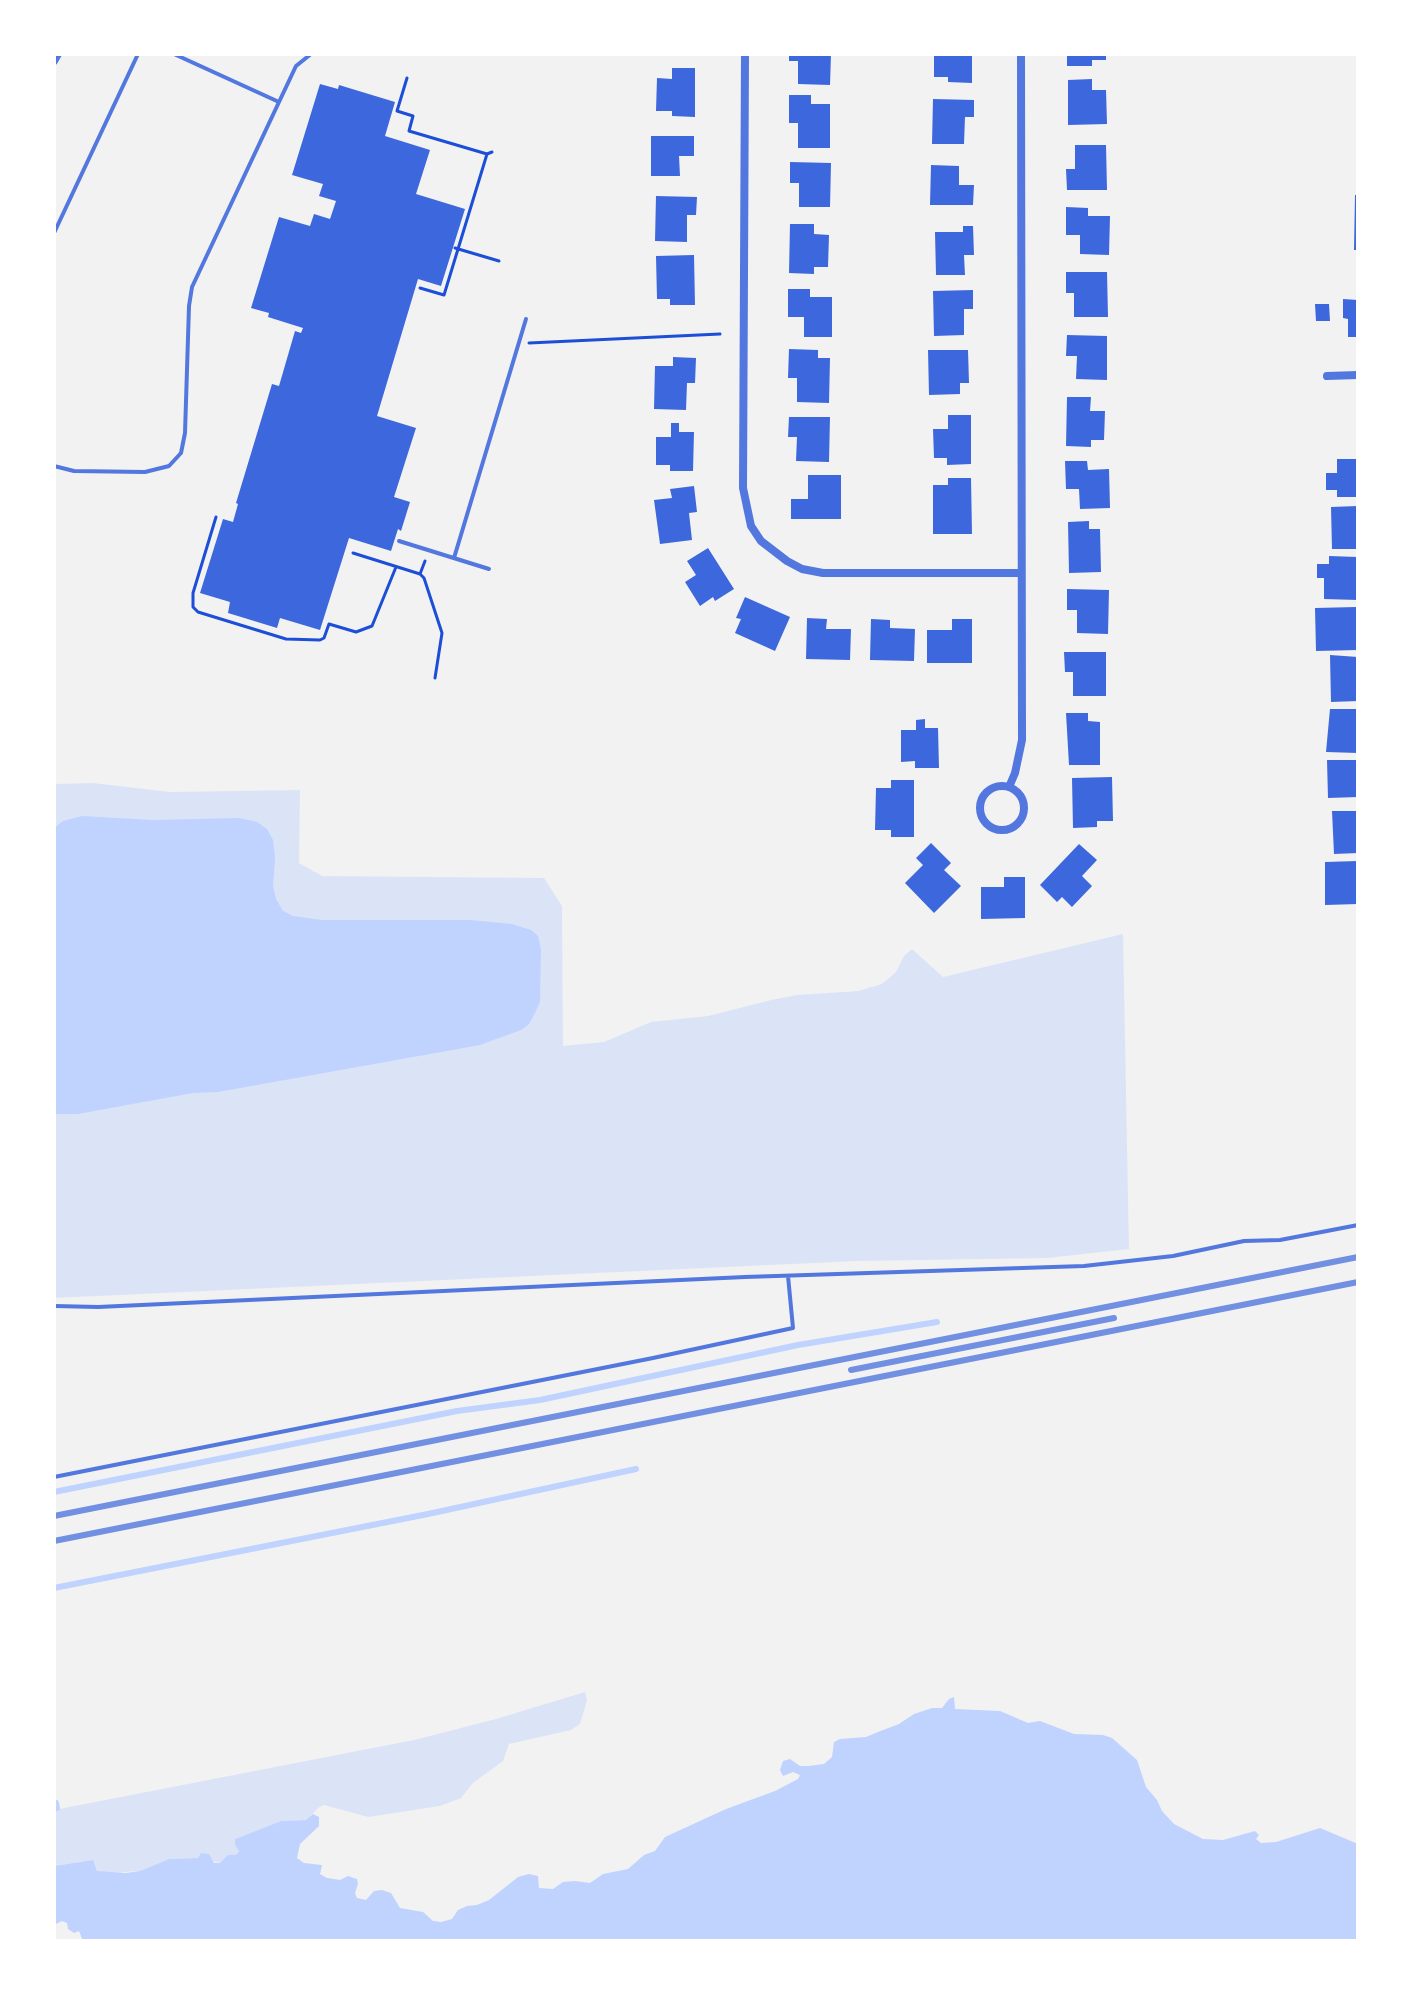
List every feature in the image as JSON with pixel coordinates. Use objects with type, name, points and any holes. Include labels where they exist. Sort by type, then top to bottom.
[{"type":"street","points":[[54,61],[58,54]]},
{"type":"street","points":[[745,54],[743,488],[751,526],[761,541],[787,561],[802,569],[823,573],[1021,573]]},
{"type":"street","points":[[1009,787],[1022,740],[1021,54]]},
{"type":"street","points":[[1327,376],[1358,375]]},
{"type":"street","points":[[1009,787],[1020,795],[1024,803],[1023,815],[1010,829],[999,830],[982,817],[980,808],[983,797],[990,789],[1009,787]]},
{"type":"lane","points":[[54,233],[138,54]]},
{"type":"lane","points":[[174,54],[279,102]]},
{"type":"lane","points":[[54,466],[74,471],[145,472],[169,466],[181,453],[185,429],[192,287],[296,66],[311,54]]},
{"type":"lane","points":[[454,558],[526,319]]},
{"type":"lane","points":[[399,541],[489,569]]},
{"type":"lane","points":[[54,1306],[98,1307],[1084,1266],[1173,1256],[1244,1241],[1280,1240],[1358,1225]]},
{"type":"lane","points":[[54,1477],[793,1328],[788,1276]]},
{"type":"path","points":[[407,78],[397,111],[413,116],[409,131],[487,154],[492,152]]},
{"type":"path","points":[[420,288],[444,295],[487,154]]},
{"type":"path","points":[[457,248],[499,261]]},
{"type":"path","points":[[529,343],[720,334]]},
{"type":"path","points":[[216,517],[193,593],[193,607],[198,612],[286,639],[320,640],[324,638],[329,624],[356,632],[372,626],[396,567]]},
{"type":"path","points":[[353,553],[420,574],[424,578],[442,633],[435,678]]},
{"type":"path","points":[[420,574],[425,561]]},
{"type":"shaded area","points":[[93,783],[170,792],[300,790],[299,863],[322,876],[544,878],[562,906],[563,1046],[604,1042],[651,1022],[708,1016],[797,995],[858,991],[882,984],[896,972],[904,956],[912,949],[943,977],[1123,934],[1129,1249],[1047,1258],[857,1261],[54,1298],[54,784]]},
{"type":"shaded area","points":[[585,1692],[587,1700],[580,1724],[571,1730],[509,1744],[503,1761],[473,1783],[461,1798],[440,1806],[368,1817],[324,1805],[307,1820],[281,1821],[235,1839],[239,1850],[236,1855],[220,1863],[198,1858],[169,1859],[140,1871],[107,1873],[97,1871],[93,1860],[54,1866],[54,1810],[414,1740]]},
{"type":"water","points":[[82,816],[153,820],[239,818],[257,822],[267,829],[273,840],[276,899],[283,911],[293,916],[322,920],[470,920],[512,924],[531,930],[538,936],[541,949],[540,1002],[529,1024],[521,1030],[480,1045],[218,1092],[193,1093],[78,1114],[54,1114],[54,828],[63,821]]},
{"type":"water","points":[[954,1697],[955,1709],[1000,1711],[1028,1723],[1040,1721],[1074,1734],[1112,1738],[1137,1760],[1146,1787],[1162,1811],[1174,1824],[1203,1839],[1223,1840],[1255,1831],[1259,1835],[1256,1839],[1261,1843],[1276,1842],[1320,1828],[1358,1844],[1358,1941],[83,1941],[79,1931],[74,1933],[68,1929],[67,1923],[62,1921],[54,1925],[54,1866],[93,1860],[97,1871],[126,1873],[140,1871],[169,1859],[198,1858],[201,1853],[209,1854],[214,1863],[220,1863],[228,1855],[236,1855],[239,1851],[235,1839],[281,1821],[306,1820],[313,1814],[319,1817],[319,1826],[300,1844],[297,1858],[304,1863],[322,1865],[320,1874],[327,1878],[340,1880],[348,1876],[357,1879],[357,1898],[366,1900],[374,1891],[382,1890],[391,1893],[400,1908],[423,1912],[433,1921],[441,1922],[452,1919],[458,1910],[489,1900],[518,1877],[529,1874],[538,1876],[539,1888],[553,1889],[563,1882],[590,1883],[603,1874],[628,1869],[644,1855],[655,1851],[665,1837],[798,1779],[800,1775],[793,1772],[783,1776],[780,1770],[783,1761],[790,1759],[800,1766],[824,1764],[832,1757],[834,1742],[866,1737],[899,1724],[914,1714],[942,1708]]},
{"type":"building","points":[[789,54],[831,54],[830,85],[798,84],[798,61],[789,61]]},
{"type":"building","points":[[934,54],[972,54],[972,83],[948,82],[948,77],[934,77]]},
{"type":"building","points":[[1067,54],[1106,54],[1106,60],[1092,60],[1092,66],[1067,66]]},
{"type":"building","points":[[672,68],[695,68],[695,117],[672,116],[672,111],[656,111],[657,78],[672,79]]},
{"type":"building","points":[[1092,79],[1092,90],[1106,90],[1107,124],[1068,125],[1068,80]]},
{"type":"building","points":[[320,84],[338,89],[339,85],[395,102],[385,136],[430,150],[416,194],[465,209],[441,286],[418,279],[377,416],[416,428],[394,497],[410,502],[401,531],[398,529],[391,551],[349,538],[320,630],[280,618],[277,628],[228,613],[230,602],[200,593],[223,519],[233,522],[272,384],[279,386],[295,331],[301,333],[303,328],[251,308],[279,217],[310,226],[314,214],[330,219],[336,201],[319,196],[323,184],[292,175]]},
{"type":"building","points":[[789,95],[811,95],[811,104],[830,104],[830,148],[798,148],[798,123],[789,123]]},
{"type":"building","points":[[933,99],[974,100],[974,117],[965,117],[964,144],[932,144]]},
{"type":"building","points":[[651,136],[694,136],[694,156],[679,156],[680,176],[651,176]]},
{"type":"building","points":[[1075,145],[1106,145],[1107,190],[1067,190],[1066,169],[1075,169]]},
{"type":"building","points":[[790,162],[831,163],[830,207],[799,207],[799,183],[790,183]]},
{"type":"building","points":[[931,165],[959,166],[959,185],[974,185],[973,205],[930,205]]},
{"type":"building","points":[[1355,195],[1358,195],[1358,250],[1354,250]]},
{"type":"building","points":[[656,196],[697,197],[696,215],[687,215],[687,242],[655,241]]},
{"type":"building","points":[[1066,207],[1088,208],[1088,216],[1110,216],[1109,255],[1080,254],[1080,235],[1066,235]]},
{"type":"building","points":[[790,224],[814,224],[814,234],[829,235],[828,267],[814,267],[814,274],[789,273]]},
{"type":"building","points":[[963,226],[973,226],[974,255],[964,255],[965,275],[936,275],[935,232],[963,232]]},
{"type":"building","points":[[694,255],[695,305],[670,305],[670,299],[657,299],[656,256]]},
{"type":"building","points":[[1066,272],[1107,272],[1108,317],[1074,317],[1074,293],[1066,293]]},
{"type":"building","points":[[788,289],[810,289],[810,297],[832,297],[832,337],[804,337],[804,317],[788,317]]},
{"type":"building","points":[[973,290],[973,309],[964,309],[964,335],[934,336],[933,291]]},
{"type":"building","points":[[1343,299],[1358,300],[1358,337],[1348,337],[1348,319],[1343,318]]},
{"type":"building","points":[[1315,304],[1329,304],[1330,321],[1316,321]]},
{"type":"building","points":[[1067,335],[1107,336],[1107,380],[1076,379],[1077,356],[1066,356]]},
{"type":"building","points":[[789,349],[818,350],[818,358],[830,358],[829,403],[797,402],[797,378],[788,378]]},
{"type":"building","points":[[928,350],[968,350],[969,383],[960,383],[960,394],[929,395]]},
{"type":"building","points":[[673,357],[696,358],[695,383],[687,383],[686,410],[654,409],[655,366],[673,366]]},
{"type":"building","points":[[1067,397],[1091,397],[1090,411],[1105,411],[1104,440],[1091,440],[1091,447],[1066,446]]},
{"type":"building","points":[[948,415],[971,415],[971,464],[947,465],[947,458],[934,458],[933,429],[948,429]]},
{"type":"building","points":[[789,417],[830,417],[829,462],[796,461],[797,437],[788,437]]},
{"type":"building","points":[[671,423],[679,423],[679,432],[694,432],[693,471],[670,471],[670,465],[656,465],[656,437],[671,437]]},
{"type":"building","points":[[1337,459],[1358,459],[1358,497],[1337,497],[1337,490],[1326,490],[1326,473],[1337,473]]},
{"type":"building","points":[[1065,461],[1087,461],[1088,470],[1109,469],[1110,508],[1080,509],[1079,489],[1066,489]]},
{"type":"building","points":[[808,475],[841,475],[841,519],[791,519],[791,499],[808,499]]},
{"type":"building","points":[[948,478],[971,478],[972,534],[933,534],[933,485],[948,485]]},
{"type":"building","points":[[694,486],[697,512],[689,513],[692,540],[660,544],[654,500],[672,498],[670,489]]},
{"type":"building","points":[[1358,506],[1358,549],[1332,549],[1331,507]]},
{"type":"building","points":[[1089,521],[1089,529],[1100,529],[1101,572],[1069,573],[1068,522]]},
{"type":"building","points":[[708,548],[734,589],[700,606],[685,582],[696,575],[687,561]]},
{"type":"building","points":[[1329,556],[1358,557],[1358,600],[1324,599],[1324,578],[1317,578],[1317,564],[1329,564]]},
{"type":"building","points":[[1067,589],[1109,590],[1108,634],[1077,633],[1077,610],[1067,610]]},
{"type":"building","points":[[745,597],[790,617],[775,651],[735,633],[741,619],[736,618]]},
{"type":"building","points":[[1356,607],[1358,650],[1316,651],[1315,608]]},
{"type":"building","points":[[807,618],[827,619],[826,629],[851,629],[850,660],[806,659]]},
{"type":"building","points":[[871,619],[890,620],[890,628],[915,629],[914,661],[870,660]]},
{"type":"building","points":[[952,619],[972,619],[972,663],[927,663],[927,630],[952,630]]},
{"type":"building","points":[[1064,652],[1106,652],[1106,696],[1073,696],[1073,672],[1065,672]]},
{"type":"building","points":[[1330,655],[1358,657],[1358,701],[1331,702]]},
{"type":"building","points":[[1330,709],[1358,709],[1358,753],[1326,752]]},
{"type":"building","points":[[1066,713],[1088,713],[1088,721],[1100,722],[1100,765],[1069,765]]},
{"type":"building","points":[[925,719],[925,728],[938,728],[939,768],[915,768],[915,761],[901,762],[901,730],[916,730],[916,720]]},
{"type":"building","points":[[1327,760],[1358,760],[1358,797],[1328,798]]},
{"type":"building","points":[[1112,777],[1113,821],[1097,821],[1097,827],[1073,828],[1072,778]]},
{"type":"building","points":[[891,780],[914,780],[914,837],[891,837],[891,830],[875,830],[876,788],[891,788]]},
{"type":"building","points":[[1332,811],[1358,811],[1358,853],[1334,854]]},
{"type":"building","points":[[931,843],[951,863],[944,870],[961,886],[934,913],[905,883],[923,865],[916,858]]},
{"type":"building","points":[[1079,844],[1097,860],[1082,876],[1092,886],[1072,907],[1062,897],[1057,902],[1040,885]]},
{"type":"building","points":[[1358,861],[1358,904],[1325,905],[1325,862]]},
{"type":"building","points":[[1004,877],[1025,877],[1025,918],[981,919],[981,887],[1004,887]]},
{"type":"waterway","points":[[54,1492],[457,1411],[540,1400],[798,1345],[937,1322]]},
{"type":"waterway","points":[[54,1588],[428,1514],[636,1469]]},
{"type":"waterway","points":[[54,1809],[57,1808],[56,1803]]},
{"type":"railway","points":[[54,1516],[1358,1257]]},
{"type":"railway","points":[[54,1541],[1358,1282]]},
{"type":"railway","points":[[851,1370],[1114,1318]]}]
